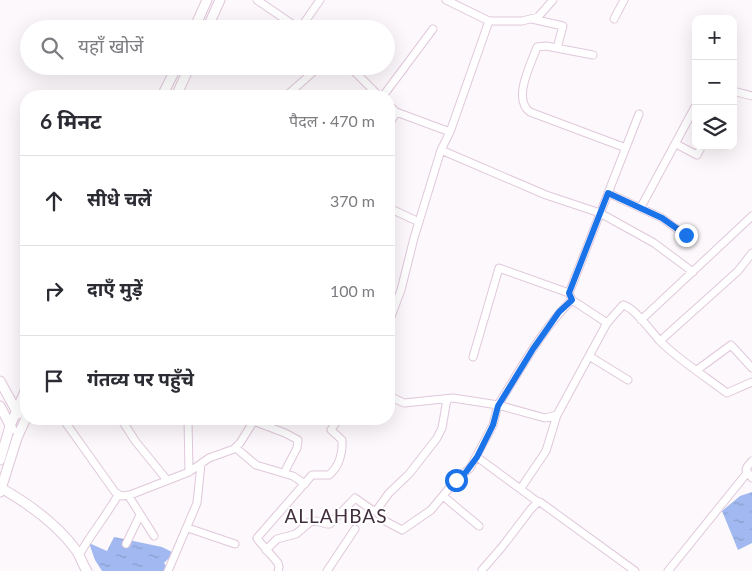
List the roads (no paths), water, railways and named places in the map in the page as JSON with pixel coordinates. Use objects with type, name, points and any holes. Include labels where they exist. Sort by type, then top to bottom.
[{"type":"street","points":[[198,20],[207,0]]},
{"type":"street","points":[[211,20],[220,0]]},
{"type":"street","points":[[257,0],[286,20]]},
{"type":"street","points":[[305,20],[320,0]]},
{"type":"street","points":[[446,0],[489,21],[522,21],[530,19],[540,15],[553,0]]},
{"type":"street","points":[[614,19],[624,0]]},
{"type":"street","points":[[530,19],[563,26],[557,48]]},
{"type":"street","points":[[395,306],[441,150],[450,132],[489,21]]},
{"type":"street","points":[[386,90],[433,29]]},
{"type":"street","points":[[594,55],[540,45],[537,47],[523,85],[523,105],[530,112],[626,148]]},
{"type":"street","points":[[165,90],[172,75]]},
{"type":"street","points":[[179,90],[186,75]]},
{"type":"street","points":[[293,90],[310,75]]},
{"type":"street","points":[[359,75],[375,90]]},
{"type":"street","points":[[737,92],[752,96]]},
{"type":"street","points":[[396,112],[450,132]]},
{"type":"street","points":[[641,207],[692,113]]},
{"type":"street","points":[[266,550],[277,539],[296,534],[310,522],[316,521],[330,524],[355,498],[376,511],[385,521],[402,530],[428,512],[456,480],[466,472],[477,457],[493,425],[498,406],[538,342],[570,296],[639,114]]},
{"type":"street","points":[[676,144],[697,155],[700,150]]},
{"type":"street","points":[[441,150],[546,195],[600,214],[654,243],[693,272]]},
{"type":"street","points":[[608,193],[662,218],[686,235]]},
{"type":"street","points":[[395,211],[420,222]]},
{"type":"street","points":[[641,320],[752,216]]},
{"type":"street","points":[[660,341],[738,271],[752,253]]},
{"type":"street","points":[[473,358],[499,268],[570,296],[606,323]]},
{"type":"street","points":[[521,488],[546,452],[556,415],[606,323],[623,305],[627,306],[660,341],[727,393],[752,382]]},
{"type":"street","points":[[697,370],[731,345],[752,368]]},
{"type":"street","points":[[589,356],[628,380]]},
{"type":"street","points":[[0,381],[20,415]]},
{"type":"street","points":[[395,399],[404,403],[453,398],[498,406],[545,418],[556,415]]},
{"type":"street","points":[[376,511],[389,493],[416,466],[439,435],[447,399]]},
{"type":"street","points":[[0,460],[20,401]]},
{"type":"street","points":[[0,406],[17,438]]},
{"type":"street","points":[[23,425],[17,438],[1,490],[44,517],[79,555],[87,571]]},
{"type":"street","points":[[67,425],[118,495]]},
{"type":"street","points":[[125,425],[136,442],[167,480]]},
{"type":"street","points":[[188,425],[189,472]]},
{"type":"street","points":[[118,495],[128,495],[189,472],[209,458],[236,448],[251,425]]},
{"type":"street","points":[[266,425],[298,440],[297,448],[284,473]]},
{"type":"street","points":[[278,571],[279,565],[258,539],[259,536],[312,475],[329,475],[336,468],[342,454],[342,440],[331,430],[334,425]]},
{"type":"street","points":[[236,448],[256,465],[284,473],[305,484]]},
{"type":"street","points":[[477,457],[634,571]]},
{"type":"street","points":[[668,571],[750,476],[747,466],[752,461]]},
{"type":"street","points":[[168,571],[188,528],[198,497],[201,464]]},
{"type":"street","points":[[79,555],[118,495]]},
{"type":"street","points":[[128,495],[154,536]]},
{"type":"street","points":[[443,496],[479,526]]},
{"type":"street","points":[[482,570],[538,502]]},
{"type":"street","points":[[126,544],[140,515]]},
{"type":"street","points":[[188,528],[235,544]]},
{"type":"street","points":[[327,571],[355,529]]},
{"type":"water","points":[[752,492],[752,543],[738,550],[722,511],[740,496]]},
{"type":"water","points":[[114,537],[162,547],[174,553],[164,563],[169,571],[102,571],[95,560],[89,543],[107,551]]},
{"type":"district","name":"ALLAHBAS","points":[[336,516]]}]
